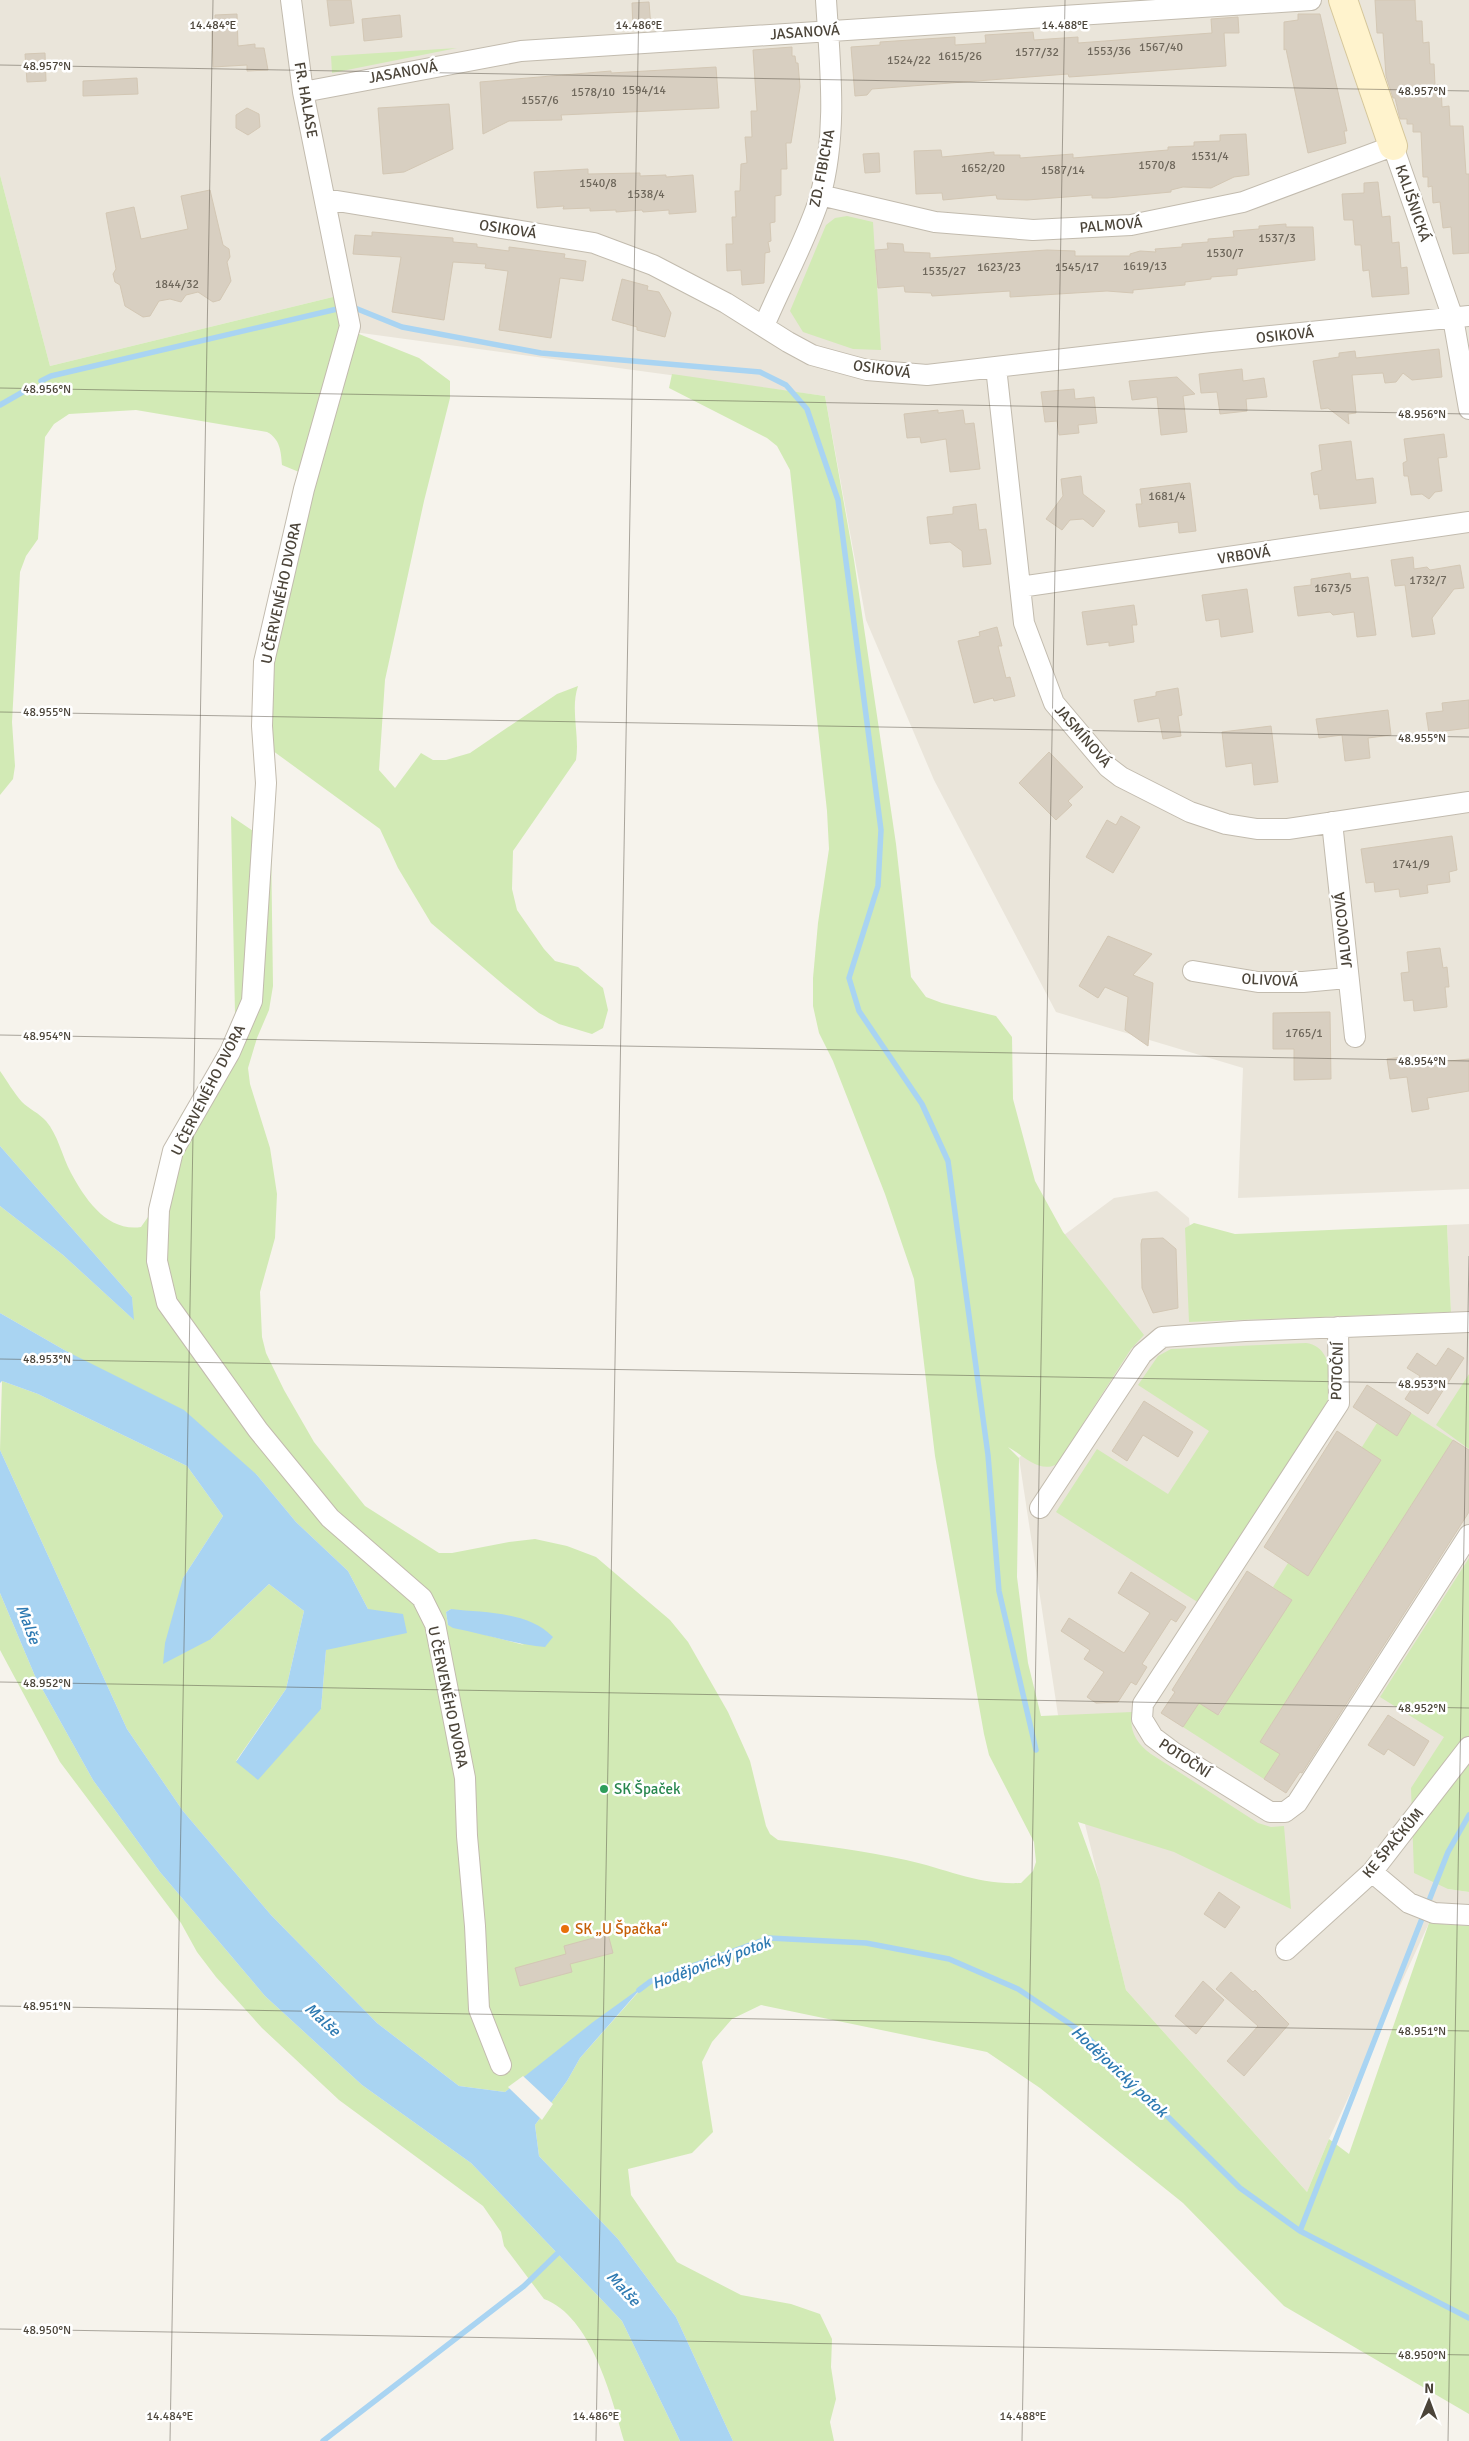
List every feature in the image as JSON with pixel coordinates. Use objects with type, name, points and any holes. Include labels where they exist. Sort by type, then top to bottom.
[{"type":"street","name":"FR. HALASE","points":[[291,0],[303,92],[325,199]]},
{"type":"street","name":"ZD. FIBICHA","points":[[764,326],[810,223],[820,195],[832,109],[826,0]]},
{"type":"street","name":"JASANOVÁ","points":[[303,92],[521,51],[1311,0]]},
{"type":"street","name":"KALIŠNICKÁ","points":[[1343,0],[1392,146],[1461,317],[1469,409]]},
{"type":"street","name":"PALMOVÁ","points":[[820,195],[935,222],[1033,230],[1131,225],[1243,202],[1392,146]]},
{"type":"street","name":"U ČERVENÉHO DVORA","points":[[325,199],[350,326],[304,489],[264,662],[262,726],[266,794],[252,1000],[230,1052],[173,1152],[158,1210],[157,1261],[167,1303],[258,1430],[330,1518],[422,1598],[435,1624],[465,1778],[467,1836],[475,1926],[479,2009],[501,2065]]},
{"type":"street","name":"OSIKOVÁ","points":[[325,199],[594,244],[653,265],[726,303],[812,355],[866,370],[927,375],[1461,317]]},
{"type":"street","name":"JASMÍNOVÁ","points":[[996,367],[1024,623],[1054,703],[1108,767],[1121,777],[1190,812],[1226,824],[1257,828],[1288,829],[1469,802]]},
{"type":"street","name":"VRBOVÁ","points":[[1020,587],[1469,522]]},
{"type":"street","name":"JALOVCOVÁ","points":[[1332,822],[1347,978],[1355,1037]]},
{"type":"street","name":"OLIVOVÁ","points":[[1193,971],[1258,982],[1302,982],[1347,978]]},
{"type":"street","name":"POTOČNÍ","points":[[1040,1508],[1142,1354],[1162,1337],[1469,1322]]},
{"type":"street","name":"POTOČNÍ","points":[[1338,1327],[1339,1403],[1143,1704],[1142,1719],[1154,1737],[1173,1752],[1270,1812],[1285,1812],[1297,1803],[1469,1535]]},
{"type":"street","name":"KE ŠPAČKŮM","points":[[1286,1950],[1372,1872],[1469,1748]]},
{"type":"street","points":[[1372,1872],[1409,1903],[1434,1913],[1469,1916]]},
{"type":"shaded area","points":[[0,0],[1469,0],[1469,1189],[1238,1198],[1243,1068],[1056,1012],[934,780],[866,620],[825,396],[354,332],[337,296],[50,366],[0,175]]},
{"type":"shaded area","points":[[1157,1191],[1189,1218],[1198,1317],[1446,1315],[1451,1312],[1447,1225],[1469,1224],[1469,1704],[1448,1889],[1469,1892],[1469,1926],[1429,1923],[1329,2139],[1307,2192],[1126,1990],[1058,1715],[1019,1458],[1129,1328],[1060,1238],[1114,1198]]},
{"type":"green space","points":[[457,48],[332,73],[331,56]]},
{"type":"green space","points":[[0,175],[50,366],[337,296],[343,321],[299,472],[282,465],[277,442],[267,432],[136,410],[69,414],[54,424],[45,437],[38,539],[26,556],[20,572],[12,722],[15,766],[13,779],[0,795]]},
{"type":"green space","points":[[847,216],[873,222],[881,350],[853,349],[803,332],[790,311],[826,225],[835,218]]},
{"type":"green space","points":[[354,332],[419,358],[450,381],[450,398],[424,501],[385,680],[379,770],[395,788],[421,753],[433,760],[446,760],[470,753],[557,694],[578,686],[575,704],[576,760],[513,851],[512,889],[517,910],[544,949],[555,961],[578,967],[603,988],[608,1010],[603,1028],[592,1034],[559,1024],[539,1013],[431,923],[398,868],[380,829],[269,748],[272,667],[317,462]]},
{"type":"green space","points":[[672,374],[825,396],[854,560],[896,844],[911,977],[926,997],[942,1003],[996,1016],[1012,1037],[1013,1099],[1035,1181],[1063,1232],[1144,1335],[1131,1349],[1057,1464],[1044,1467],[1038,1465],[1008,1447],[1019,1458],[1017,1577],[1028,1663],[1041,1716],[1132,1712],[1131,1719],[1135,1736],[1151,1754],[1258,1823],[1271,1827],[1284,1826],[1291,1909],[1174,1852],[1078,1822],[1099,1880],[1126,1990],[1307,2192],[1329,2139],[1349,2154],[1429,1923],[1469,1926],[1469,2414],[1284,2306],[1183,2203],[1040,2088],[987,2052],[761,2005],[732,2019],[712,2042],[702,2062],[713,2132],[692,2153],[628,2169],[631,2195],[677,2262],[741,2295],[791,2304],[820,2314],[832,2339],[831,2367],[836,2399],[830,2422],[834,2441],[733,2441],[676,2317],[618,2239],[539,2156],[535,2125],[567,2081],[580,2058],[641,1989],[505,2092],[459,2086],[377,2023],[271,1915],[183,1811],[127,1729],[0,1450],[2,1381],[38,1394],[187,1466],[223,1516],[183,1578],[211,1639],[269,1584],[304,1611],[286,1689],[236,1761],[321,1709],[326,1650],[368,1609],[348,1571],[296,1522],[257,1475],[66,1351],[0,1313],[0,1206],[63,1255],[133,1319],[132,1297],[0,1146],[0,1071],[22,1102],[43,1118],[50,1127],[71,1173],[83,1193],[98,1212],[118,1224],[129,1227],[141,1227],[148,1217],[163,1152],[181,1115],[228,1043],[235,1014],[231,816],[271,843],[273,986],[269,1010],[257,1038],[248,1068],[250,1084],[270,1148],[277,1194],[275,1238],[260,1292],[262,1337],[266,1353],[284,1390],[314,1442],[365,1506],[439,1553],[452,1553],[535,1539],[567,1546],[596,1557],[670,1620],[688,1642],[728,1712],[750,1761],[766,1826],[770,1834],[778,1840],[842,1848],[890,1857],[990,1882],[1021,1883],[1033,1871],[1036,1862],[1034,1842],[989,1755],[984,1734],[935,1456],[914,1279],[885,1194],[833,1061],[819,1033],[813,1006],[813,978],[818,923],[829,849],[827,811],[790,470],[777,446],[767,438],[669,388]],"holes":[[[451,1609],[524,1645],[448,1625],[446,1612]]]},
{"type":"green space","points":[[1194,1223],[1235,1234],[1447,1225],[1451,1312],[1189,1322],[1185,1228]]},
{"type":"green space","points":[[1306,1343],[1315,1346],[1321,1351],[1329,1366],[1330,1385],[1327,1402],[1199,1603],[1056,1512],[1097,1449],[1168,1494],[1209,1431],[1138,1385],[1158,1356],[1171,1349]]},
{"type":"green space","points":[[1469,1374],[1469,1449],[1436,1425]]},
{"type":"green space","points":[[1411,1413],[1453,1440],[1439,1462],[1458,1475],[1423,1487],[1349,1602],[1353,1639],[1334,1626],[1260,1742],[1280,1754],[1264,1779],[1183,1727],[1199,1703],[1219,1715],[1232,1693],[1213,1680],[1248,1668],[1262,1646],[1242,1633],[1291,1600],[1273,1587],[1288,1563],[1308,1575],[1362,1447],[1377,1423],[1397,1436]]},
{"type":"green space","points":[[1469,1558],[1469,1892],[1448,1889],[1414,1873],[1411,1788],[1444,1737],[1380,1697]]},
{"type":"green space","points":[[0,1593],[35,1676],[93,1780],[160,1872],[265,1996],[362,2085],[471,2163],[622,2321],[680,2441],[624,2441],[606,2382],[587,2340],[575,2322],[560,2308],[544,2299],[504,2246],[501,2232],[483,2206],[339,2100],[262,2028],[216,1977],[197,1952],[181,1923],[60,1762],[0,1650]]},
{"type":"water","points":[[0,1146],[132,1297],[134,1320],[63,1255],[0,1206]]},
{"type":"water","points":[[0,1313],[66,1351],[184,1410],[257,1475],[296,1522],[348,1571],[368,1609],[403,1614],[407,1633],[326,1650],[321,1709],[258,1780],[236,1762],[286,1689],[304,1611],[269,1584],[211,1639],[163,1664],[165,1643],[183,1578],[223,1516],[187,1466],[38,1394],[2,1381],[0,1383]]},
{"type":"water","name":"Malše","points":[[0,1450],[127,1729],[183,1811],[271,1915],[377,2023],[459,2086],[505,2092],[593,2022],[643,1986],[580,2058],[567,2081],[535,2125],[539,2156],[618,2239],[676,2317],[733,2441],[680,2441],[622,2321],[471,2163],[362,2085],[265,1996],[160,1872],[93,1780],[35,1676],[0,1593]]},
{"type":"water","points":[[451,1609],[519,1618],[543,1628],[553,1637],[545,1647],[533,1646],[453,1628],[448,1625],[446,1612]]},
{"type":"pier","points":[[523,2076],[553,2104],[542,2120],[508,2087]]},
{"type":"building","points":[[327,0],[351,0],[354,23],[330,26]]},
{"type":"building","points":[[1375,0],[1415,0],[1416,21],[1422,21],[1423,43],[1429,42],[1430,64],[1434,64],[1435,85],[1441,85],[1442,107],[1449,106],[1450,126],[1463,126],[1466,174],[1469,174],[1469,253],[1453,254],[1451,227],[1443,228],[1440,202],[1433,203],[1432,186],[1428,187],[1428,177],[1423,177],[1421,132],[1413,132],[1413,124],[1407,124],[1407,119],[1400,119],[1395,98],[1393,98],[1386,76],[1383,33],[1377,33]]},
{"type":"building","points":[[649,2],[651,28],[633,30],[632,3]]},
{"type":"building","points":[[237,14],[238,46],[255,44],[255,48],[264,48],[268,70],[247,71],[247,65],[213,67],[212,27],[215,27],[215,15]]},
{"type":"building","points":[[1298,14],[1320,14],[1347,131],[1344,131],[1346,143],[1308,153],[1286,49],[1284,50],[1284,22],[1298,20]]},
{"type":"building","points":[[400,15],[402,37],[364,41],[362,19]]},
{"type":"building","points":[[1238,17],[1239,33],[1224,33],[1226,66],[1069,77],[1068,74],[872,89],[867,95],[855,96],[851,47],[880,45],[880,42],[955,37],[955,45],[986,43],[985,35],[1033,32],[1034,40],[1078,37],[1078,43],[1212,33],[1211,19]]},
{"type":"building","points":[[792,47],[792,56],[795,56],[796,63],[798,63],[800,87],[791,143],[786,143],[787,169],[781,169],[781,195],[775,196],[775,222],[770,223],[771,241],[768,242],[770,252],[765,253],[764,283],[742,285],[741,270],[727,271],[726,244],[733,244],[732,217],[736,217],[735,191],[740,191],[741,164],[747,163],[745,137],[752,137],[751,111],[757,111],[753,50]]},
{"type":"building","points":[[45,53],[46,81],[27,82],[25,54]]},
{"type":"building","points":[[716,67],[719,108],[561,115],[562,120],[509,121],[483,134],[480,82],[611,71],[611,73]]},
{"type":"building","points":[[137,78],[138,94],[83,96],[83,81]]},
{"type":"building","points":[[449,104],[453,149],[404,172],[383,174],[378,108]]},
{"type":"building","points":[[247,108],[259,114],[260,127],[248,135],[236,128],[236,115]]},
{"type":"building","points":[[1246,134],[1249,175],[1234,177],[1211,188],[1183,187],[1171,190],[1171,192],[1107,198],[1092,198],[1092,195],[1027,200],[997,199],[996,195],[943,200],[942,193],[916,194],[914,151],[941,150],[942,157],[994,152],[994,155],[1020,155],[1020,158],[1073,154],[1073,158],[1168,150],[1168,147],[1194,146],[1194,142],[1220,141],[1220,135]]},
{"type":"building","points":[[879,153],[880,172],[865,173],[863,154]]},
{"type":"building","points":[[588,169],[588,174],[640,173],[640,176],[666,175],[666,177],[693,175],[696,212],[669,214],[669,210],[643,212],[642,210],[590,211],[590,208],[563,209],[564,206],[537,208],[534,172]]},
{"type":"building","points":[[1378,182],[1382,217],[1390,216],[1392,243],[1399,242],[1401,268],[1407,267],[1409,294],[1372,297],[1369,270],[1363,271],[1361,245],[1355,245],[1353,220],[1344,220],[1342,194],[1364,193],[1364,183]]},
{"type":"building","points":[[210,190],[223,245],[229,249],[230,257],[227,262],[231,281],[220,300],[213,302],[198,292],[186,295],[181,302],[170,299],[159,301],[150,316],[143,317],[125,306],[120,285],[115,282],[113,274],[116,269],[106,213],[134,207],[141,239],[188,229],[181,196]]},
{"type":"building","points":[[1286,224],[1286,227],[1313,227],[1315,260],[1237,269],[1237,275],[1185,282],[1185,285],[1133,290],[1133,293],[1107,291],[1010,297],[1010,291],[932,296],[931,293],[905,292],[904,286],[878,288],[875,250],[888,249],[887,243],[903,244],[904,252],[930,253],[930,258],[1047,250],[1075,251],[1075,256],[1130,256],[1130,254],[1140,251],[1156,252],[1155,249],[1182,247],[1182,244],[1208,242],[1208,239],[1234,237],[1233,231],[1259,229],[1259,226]]},
{"type":"building","points":[[372,232],[453,238],[453,242],[477,244],[477,247],[509,251],[509,247],[565,254],[564,258],[586,261],[583,281],[560,278],[551,338],[499,330],[508,271],[485,268],[486,264],[453,262],[444,320],[392,312],[401,257],[353,254],[355,235],[372,236]]},
{"type":"building","points":[[622,279],[648,286],[647,290],[659,292],[671,313],[665,337],[637,330],[637,327],[612,320]]},
{"type":"building","points":[[1439,349],[1442,377],[1412,380],[1403,373],[1396,382],[1385,383],[1383,373],[1352,375],[1356,413],[1348,414],[1349,424],[1328,408],[1321,409],[1313,361],[1339,357],[1339,353],[1355,351],[1356,358]]},
{"type":"building","points":[[1242,369],[1243,381],[1264,378],[1267,397],[1246,399],[1247,411],[1220,414],[1217,392],[1201,393],[1199,374]]},
{"type":"building","points":[[1177,377],[1195,394],[1183,396],[1187,432],[1161,435],[1157,397],[1132,400],[1129,381]]},
{"type":"building","points":[[1074,389],[1075,399],[1094,397],[1097,423],[1078,425],[1079,433],[1059,435],[1057,421],[1045,422],[1041,392]]},
{"type":"building","points":[[938,410],[938,413],[963,410],[965,424],[974,423],[980,469],[950,472],[946,439],[921,443],[920,437],[907,438],[904,414]]},
{"type":"building","points":[[1444,434],[1447,457],[1438,458],[1442,491],[1435,492],[1429,499],[1422,494],[1411,495],[1408,476],[1404,476],[1403,463],[1407,461],[1404,439]]},
{"type":"building","points":[[1351,441],[1356,480],[1373,478],[1376,503],[1320,509],[1318,494],[1314,495],[1311,473],[1322,470],[1319,445]]},
{"type":"building","points":[[1081,476],[1083,494],[1105,511],[1093,527],[1083,519],[1070,520],[1062,530],[1046,519],[1063,496],[1061,479]]},
{"type":"building","points":[[1190,483],[1196,531],[1179,533],[1178,522],[1139,527],[1136,504],[1142,504],[1140,489]]},
{"type":"building","points":[[976,504],[979,530],[986,529],[991,564],[963,567],[962,551],[950,542],[930,544],[927,517],[953,514],[953,507]]},
{"type":"building","points":[[1413,557],[1414,569],[1427,567],[1430,570],[1460,565],[1464,588],[1454,589],[1432,618],[1435,634],[1412,637],[1405,585],[1395,586],[1391,560]]},
{"type":"building","points":[[1350,573],[1351,579],[1368,577],[1376,635],[1357,637],[1354,612],[1333,615],[1330,612],[1298,616],[1294,587],[1311,585],[1311,579]]},
{"type":"building","points":[[1247,589],[1253,632],[1221,637],[1219,619],[1206,621],[1202,595]]},
{"type":"building","points":[[1134,605],[1137,625],[1132,625],[1134,642],[1109,646],[1109,642],[1087,645],[1082,612]]},
{"type":"building","points":[[997,627],[1002,646],[998,646],[1006,678],[1010,677],[1015,696],[994,701],[993,698],[974,703],[958,641],[980,636],[979,632]]},
{"type":"building","points":[[1178,688],[1182,715],[1178,716],[1181,736],[1163,739],[1159,718],[1138,722],[1134,700],[1156,696],[1156,692]]},
{"type":"building","points":[[1469,700],[1469,728],[1429,733],[1426,713],[1443,711],[1442,703]]},
{"type":"building","points":[[1388,710],[1391,735],[1368,738],[1370,758],[1345,761],[1342,735],[1319,738],[1316,719]]},
{"type":"building","points":[[1271,726],[1278,782],[1254,785],[1252,763],[1226,767],[1222,732]]},
{"type":"building","points":[[1049,752],[1083,787],[1068,801],[1072,805],[1056,820],[1019,783]]},
{"type":"building","points":[[1121,816],[1140,827],[1113,873],[1086,857],[1107,820],[1116,825]]},
{"type":"building","points":[[1452,836],[1457,870],[1449,872],[1450,882],[1427,885],[1428,893],[1400,897],[1399,889],[1375,892],[1374,882],[1366,883],[1361,849]]},
{"type":"building","points":[[1108,936],[1152,954],[1133,975],[1153,983],[1148,1046],[1125,1030],[1128,997],[1105,987],[1098,998],[1079,986]]},
{"type":"building","points":[[1440,948],[1443,968],[1447,967],[1449,987],[1445,987],[1447,1007],[1414,1011],[1413,1000],[1404,1001],[1401,973],[1409,972],[1407,952]]},
{"type":"building","points":[[1330,1012],[1331,1079],[1294,1080],[1294,1049],[1273,1049],[1273,1013]]},
{"type":"building","points":[[1411,1056],[1412,1065],[1469,1059],[1469,1091],[1427,1098],[1429,1109],[1412,1112],[1407,1077],[1390,1079],[1387,1059]]},
{"type":"building","points":[[1163,1238],[1176,1249],[1178,1308],[1153,1313],[1142,1288],[1141,1244],[1142,1239]]},
{"type":"building","points":[[1448,1348],[1464,1358],[1428,1414],[1405,1399],[1420,1376],[1407,1368],[1417,1353],[1436,1366]]},
{"type":"building","points":[[1367,1385],[1411,1413],[1397,1436],[1353,1407]]},
{"type":"building","points":[[1144,1401],[1193,1432],[1178,1457],[1143,1435],[1127,1461],[1112,1451]]},
{"type":"building","points":[[1337,1431],[1381,1460],[1308,1576],[1264,1547]]},
{"type":"building","points":[[1453,1440],[1469,1450],[1469,1512],[1302,1773],[1300,1772],[1286,1793],[1264,1779],[1280,1754],[1260,1742]]},
{"type":"building","points":[[1247,1571],[1292,1600],[1218,1715],[1199,1703],[1183,1727],[1161,1713],[1175,1692],[1172,1690]]},
{"type":"building","points":[[1131,1572],[1186,1607],[1176,1622],[1171,1619],[1142,1664],[1147,1667],[1136,1685],[1131,1682],[1118,1702],[1096,1703],[1087,1697],[1104,1672],[1084,1659],[1090,1650],[1061,1631],[1069,1618],[1124,1653],[1150,1613],[1118,1593]]},
{"type":"building","points":[[1388,1715],[1429,1741],[1414,1766],[1388,1749],[1384,1755],[1368,1745]]},
{"type":"building","points":[[1219,1892],[1240,1907],[1225,1928],[1204,1914]]},
{"type":"building","points":[[608,1934],[613,1953],[570,1964],[572,1972],[520,1986],[515,1968],[566,1954],[564,1946]]},
{"type":"building","points":[[1231,1972],[1253,1992],[1255,1990],[1289,2024],[1244,2076],[1227,2061],[1258,2026],[1216,1989]]},
{"type":"building","points":[[1203,1981],[1224,2000],[1196,2034],[1175,2016]]},
{"type":"waterway","points":[[41,381],[51,376],[350,306],[402,327],[541,353],[760,372],[786,385],[807,409],[838,500],[881,830],[878,886],[849,978],[859,1011],[922,1104],[948,1161],[988,1455],[999,1591],[1036,1750]]},
{"type":"waterway","points":[[0,405],[28,389]]},
{"type":"waterway","name":"Hodějovický potok","points":[[639,1990],[651,1981],[769,1938],[866,1943],[949,1959],[1018,1989],[1082,2032],[1240,2188],[1300,2231],[1448,1852],[1469,1815]]},
{"type":"waterway","points":[[1300,2231],[1469,2318]]},
{"type":"waterway","points":[[323,2441],[524,2286],[563,2248]]},
{"type":"place","name":"SK Špaček","points":[[604,1789]]},
{"type":"place","name":"SK „U Špačka“","points":[[565,1929]]}]
